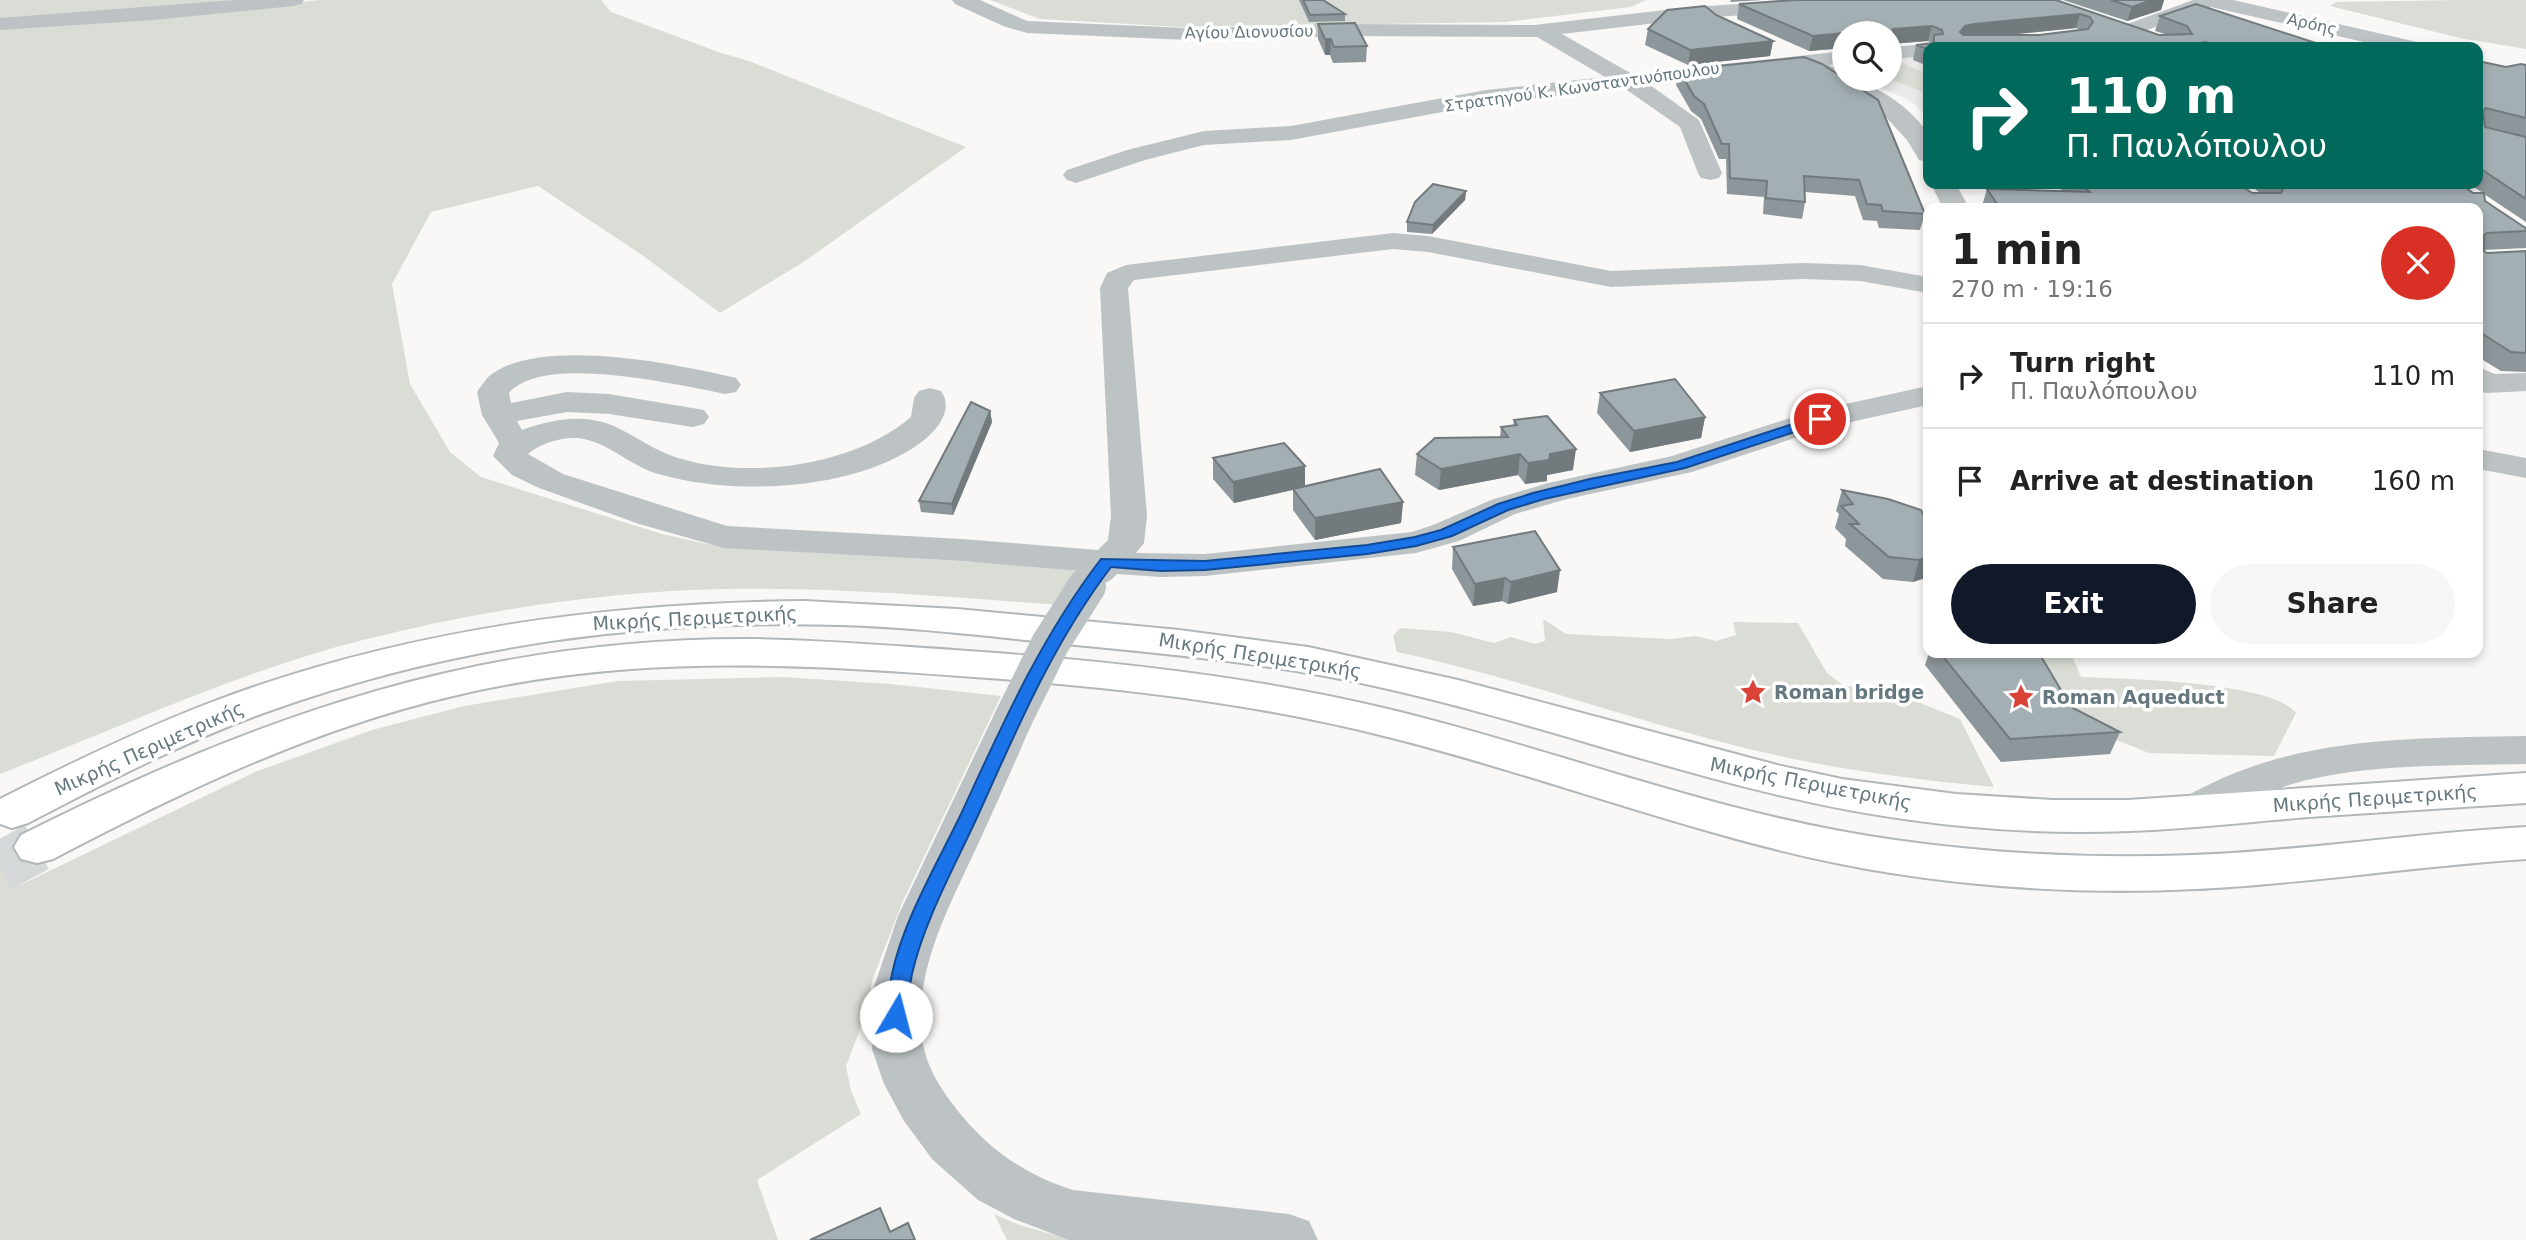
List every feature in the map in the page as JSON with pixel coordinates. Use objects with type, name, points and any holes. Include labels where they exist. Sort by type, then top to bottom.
[{"type":"main road","name":"Μικρής Περιμετρικής","points":[[12,812],[108,763],[218,715],[320,679],[404,655],[492,637],[605,621],[793,613],[986,623],[1210,645],[1305,660],[1402,679],[1738,771],[1900,803],[2028,815],[2104,816],[2526,788]]},
{"type":"main road","name":"Μικρής Περιμετρικής","points":[[37,847],[190,769],[288,731],[386,699],[465,680],[572,661],[720,651],[860,656],[1007,666],[1149,680],[1252,694],[1402,726],[1766,832],[1888,856],[2002,870],[2195,872],[2526,843]]},
{"type":"street","points":[[0,24],[153,14],[294,0]]},
{"type":"street","name":"Αγίου Διονυσίου","points":[[962,0],[986,8],[1017,25],[1063,30],[1180,34],[1347,30],[1542,31],[1712,6],[1809,6]]},
{"type":"street","points":[[2161,42],[2123,28],[2209,0],[2217,0]]},
{"type":"street","name":"Αρόης","points":[[2209,0],[2391,42]]},
{"type":"street","points":[[1712,6],[1716,20],[1743,34]]},
{"type":"street","points":[[1542,31],[1628,80],[1691,125],[1710,173]]},
{"type":"street","points":[[1766,44],[1879,98],[1916,135],[1923,147]]},
{"type":"street","points":[[1902,53],[1923,51]]},
{"type":"street","name":"Στρατηγού Κ. Κωνσταντινόπουλου","points":[[1076,175],[1195,140],[1310,131],[1486,97],[1832,58]]},
{"type":"street","points":[[1289,1240],[1073,1216],[1040,1206],[993,1180],[947,1139],[911,1086],[898,1049],[896,1016],[902,973],[932,895],[1050,644],[1097,574],[1126,543],[1129,516],[1114,288],[1117,279],[1126,273],[1394,241],[1428,244],[1611,279],[1803,271],[1860,273],[1923,284]]},
{"type":"street","points":[[514,446],[498,415],[493,392],[509,376],[547,364],[639,369],[725,385]]},
{"type":"street","points":[[2483,380],[2526,383]]},
{"type":"street","points":[[2483,381],[2526,395]]},
{"type":"street","points":[[930,398],[928,414],[923,424],[898,441],[848,462],[795,475],[732,476],[679,469],[642,456],[603,433],[583,429],[546,433],[514,446],[510,453],[512,460],[540,476],[652,516],[724,537],[962,550],[1097,574],[1416,542],[1447,533],[1503,507],[1560,490],[1680,466],[1800,425],[1923,397]]},
{"type":"street","points":[[498,415],[567,402],[609,404],[693,417]]},
{"type":"street","points":[[2483,460],[2526,468]]},
{"type":"street","points":[[2194,811],[2256,781],[2293,769],[2377,758],[2526,750]]},
{"type":"shaded area","points":[[0,0],[239,0],[0,20]]},
{"type":"shaded area","points":[[320,0],[601,0],[611,12],[749,61],[966,147],[805,261],[720,313],[642,255],[538,186],[431,212],[392,284],[410,384],[450,452],[481,477],[662,534],[707,544],[1076,568],[1059,605],[892,593],[768,589],[634,594],[541,604],[449,620],[314,654],[178,702],[0,774],[0,27],[172,15]]},
{"type":"shaded area","points":[[990,0],[1646,0],[1631,7],[1505,22],[1181,27],[1040,19]]},
{"type":"shaded area","points":[[2526,0],[2526,49],[2460,38],[2330,6],[2336,2]]},
{"type":"shaded area","points":[[1923,54],[1923,113],[1909,100],[1888,91],[1902,91],[1902,55]]},
{"type":"shaded area","points":[[1902,63],[1923,72],[1923,92],[1902,84]]},
{"type":"shaded area","points":[[1543,619],[1566,634],[1671,639],[1696,636],[1716,641],[1736,635],[1733,622],[1798,623],[1827,673],[1843,685],[1903,696],[1960,719],[1994,787],[1875,773],[1757,751],[1488,674],[1397,652],[1393,636],[1400,628],[1451,632],[1494,643],[1511,637],[1535,644],[1545,641]]},
{"type":"shaded area","points":[[2005,658],[2073,658],[2081,677],[2229,688],[2282,702],[2296,713],[2274,756],[2149,753],[2101,734]]},
{"type":"shaded area","points":[[784,677],[890,684],[1001,696],[902,903],[872,981],[867,1011],[846,1066],[851,1091],[861,1114],[757,1180],[778,1240],[0,1240],[0,863],[16,887],[255,772],[372,730],[464,706],[618,681]]},
{"type":"shaded area","points":[[994,1214],[1019,1225],[1073,1240],[1007,1240]]},
{"type":"building","points":[[1303,0],[1323,0],[1345,14],[1310,15]]},
{"type":"building","points":[[1795,0],[2056,0],[2159,35],[2192,34],[2187,26],[2160,16],[2196,4],[2313,42],[1934,42],[1934,35],[1943,34],[1942,30],[1932,26],[1902,28],[1902,21],[1832,21],[1832,34],[1813,36],[1739,4]],"holes":[[[2080,14],[2090,17],[2093,22],[2088,29],[2039,35],[1963,35],[1960,32],[1965,26],[1974,24]]]},
{"type":"building","points":[[2111,0],[2152,0],[2132,7]]},
{"type":"building","points":[[1705,6],[1716,15],[1773,41],[1690,50],[1648,29],[1667,10]]},
{"type":"building","points":[[1355,23],[1367,46],[1334,47],[1331,39],[1325,39],[1318,24]]},
{"type":"building","points":[[1804,57],[1822,64],[1832,70],[1832,91],[1864,91],[1878,100],[1923,214],[1883,211],[1881,205],[1867,204],[1859,180],[1804,176],[1805,202],[1766,198],[1767,181],[1730,178],[1729,144],[1722,144],[1704,104],[1694,96],[1679,70]]},
{"type":"building","points":[[2483,62],[2506,67],[2526,65],[2526,118],[2486,108],[2483,111]]},
{"type":"building","points":[[2483,111],[2485,127],[2526,137],[2526,199],[2483,170]]},
{"type":"building","points":[[1433,184],[1466,191],[1433,225],[1407,222],[1415,202]]},
{"type":"building","points":[[1987,189],[2090,192],[2086,189],[2246,189],[2252,193],[2281,193],[2283,189],[2468,189],[2473,193],[2484,193],[2485,201],[2526,228],[2526,231],[2487,233],[2484,235],[2484,251],[2526,251],[2526,353],[2511,352],[2483,334],[2483,203],[1997,203]]},
{"type":"building","points":[[1675,379],[1705,417],[1634,431],[1600,393]]},
{"type":"building","points":[[971,402],[990,411],[952,504],[919,501]]},
{"type":"building","points":[[1547,416],[1576,449],[1550,454],[1549,460],[1528,463],[1520,454],[1441,469],[1417,454],[1435,438],[1508,437],[1501,427],[1517,425],[1514,420]]},
{"type":"building","points":[[1284,443],[1305,466],[1233,482],[1213,458]]},
{"type":"building","points":[[1380,469],[1403,502],[1315,518],[1293,489]]},
{"type":"building","points":[[1842,490],[1888,499],[1921,510],[1923,559],[1889,557],[1850,524],[1859,524],[1841,506],[1853,504]]},
{"type":"building","points":[[1535,531],[1560,570],[1511,582],[1505,578],[1475,584],[1453,547]]},
{"type":"building","points":[[1944,658],[2042,658],[2071,707],[2120,732],[2010,739]]},
{"type":"building","points":[[880,1208],[890,1232],[908,1223],[915,1240],[810,1240]]},
{"type":"tunnel","points":[[0,867],[37,847]]},
{"type":"place","name":"Roman bridge","points":[[1753,692]]},
{"type":"place","name":"Roman Aqueduct","points":[[2021,697]]},
{"type":"route","points":[[896,1016],[902,973],[915,933],[1011,723],[1050,644],[1087,586],[1107,562],[1161,566],[1205,565],[1416,542],[1447,533],[1503,507],[1538,496],[1680,466],[1820,419]]}]
